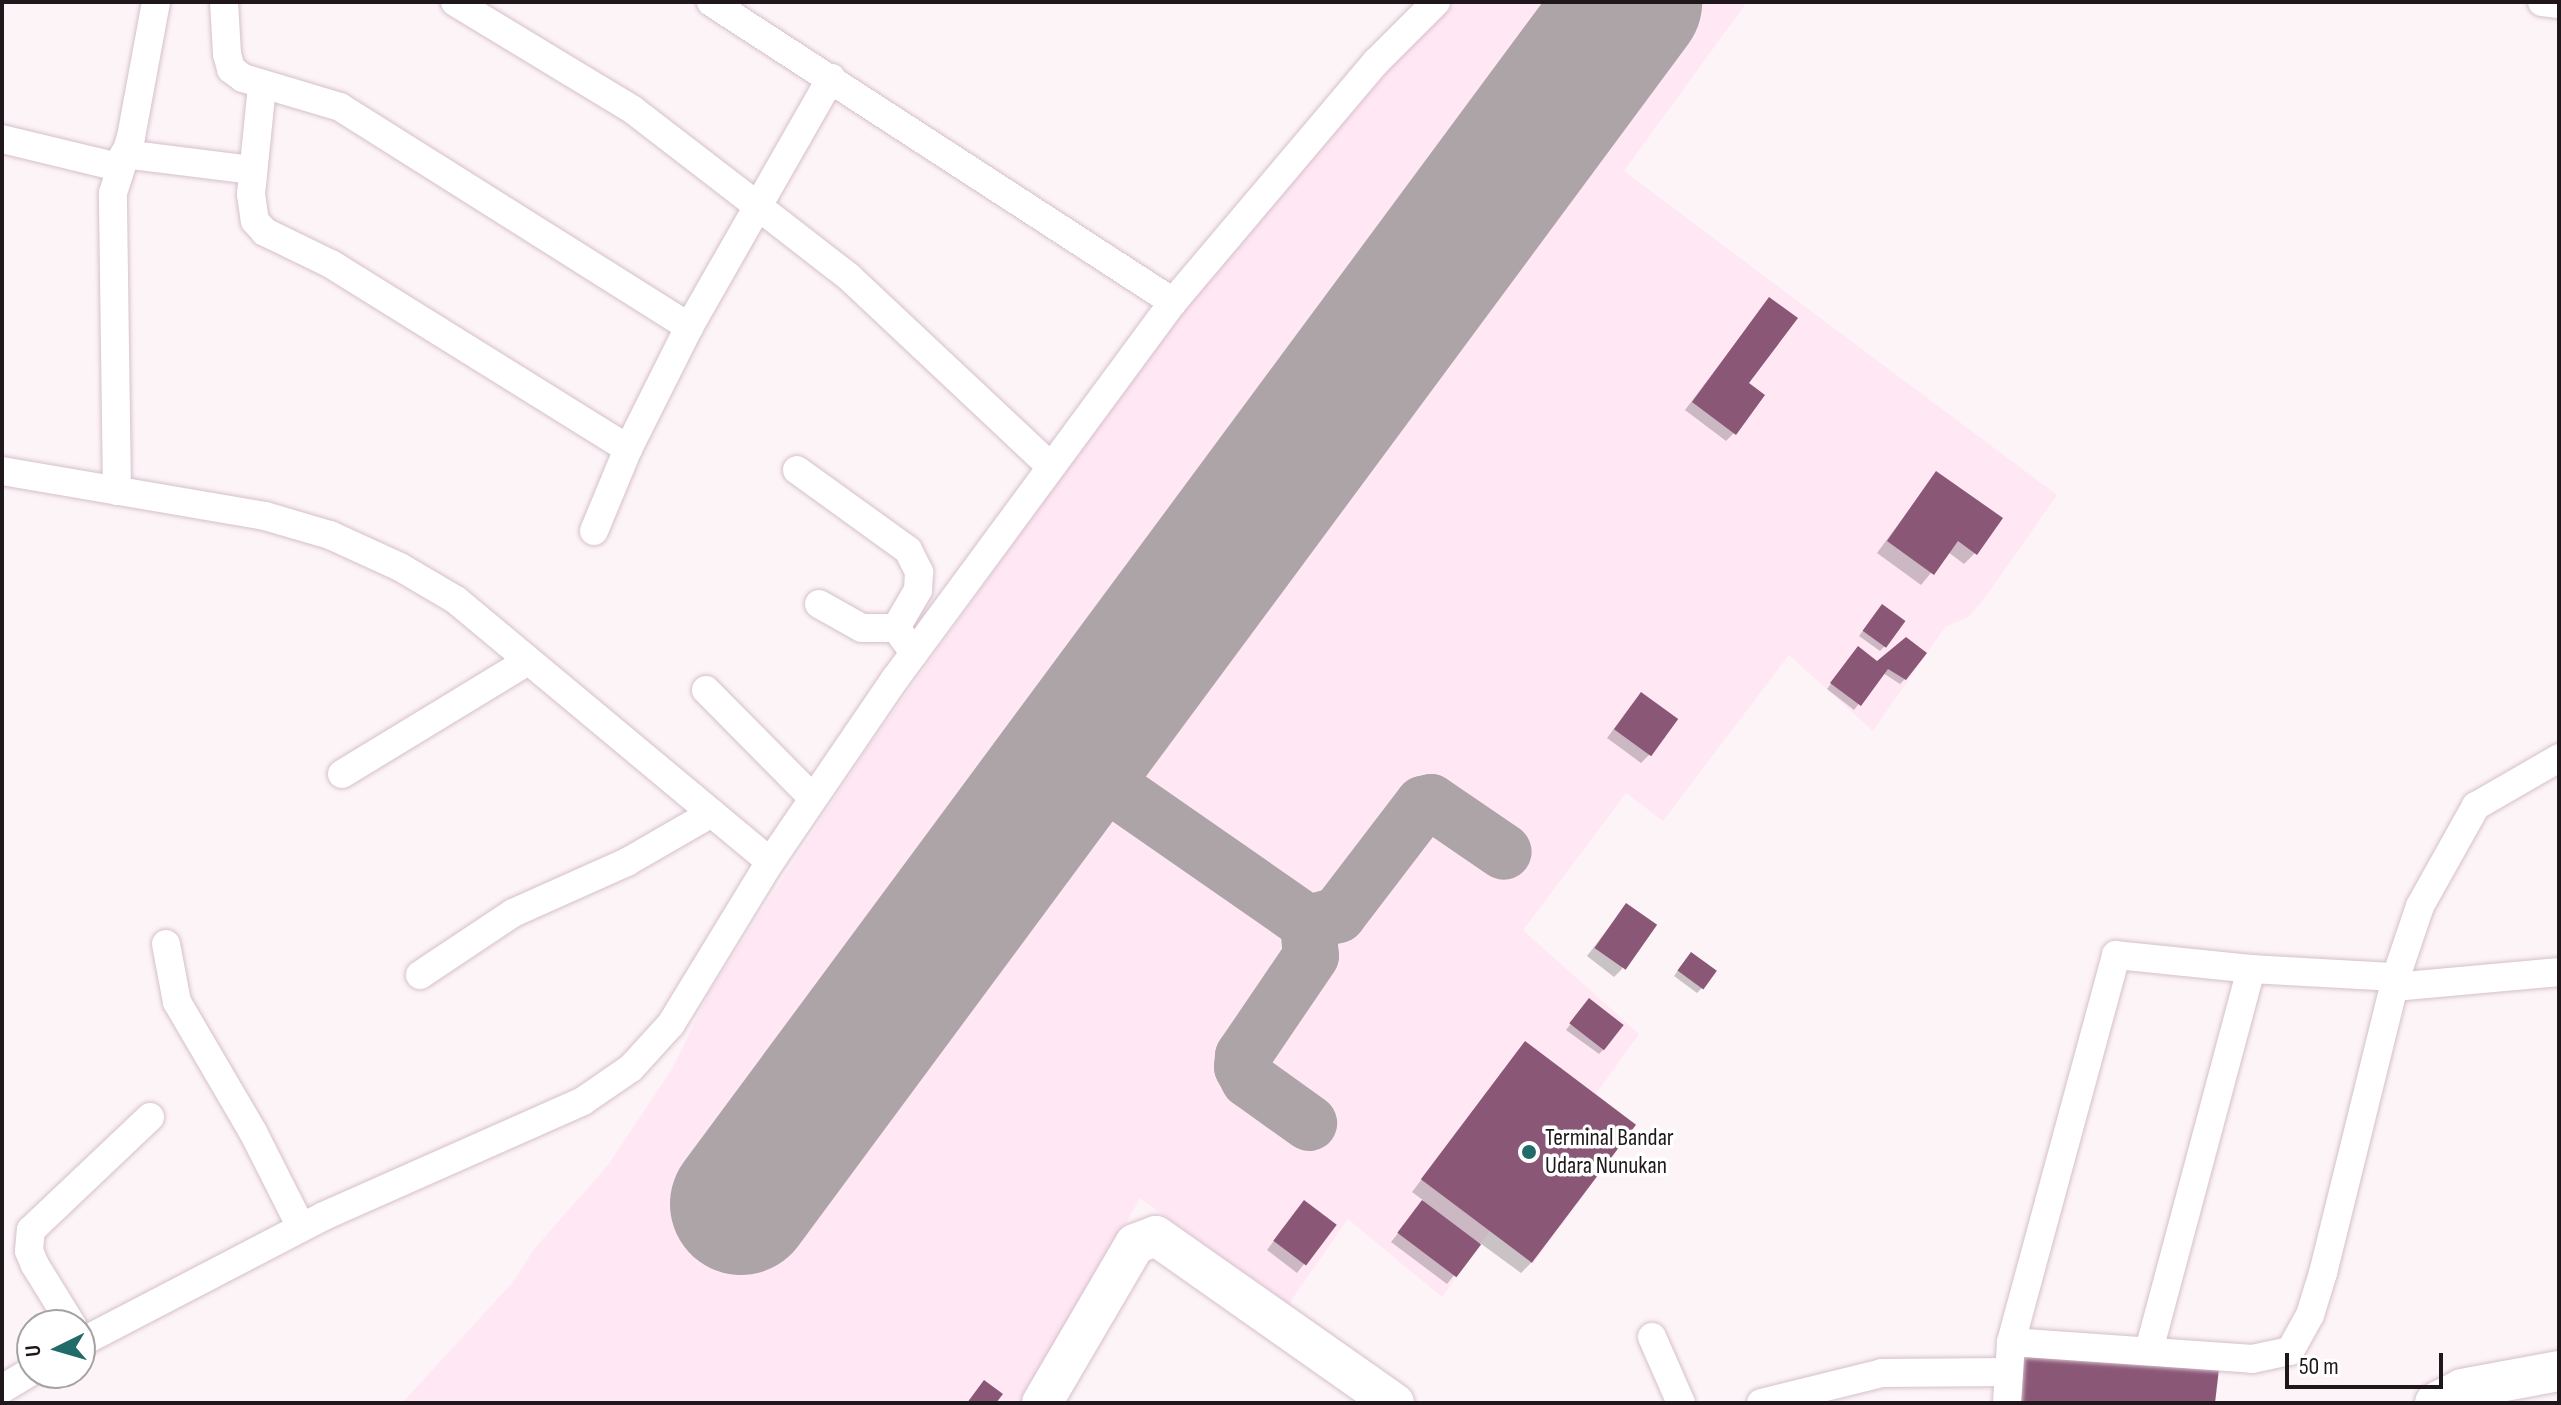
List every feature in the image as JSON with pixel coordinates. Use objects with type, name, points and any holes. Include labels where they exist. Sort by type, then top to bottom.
[{"type":"highway","points":[[1042,1403],[1135,1244],[1156,1236]]},
{"type":"highway","points":[[1070,1403],[1128,1302],[1156,1236]]},
{"type":"highway","points":[[1156,1236],[1394,1403]]},
{"type":"highway","points":[[2435,1403],[2462,1389],[2559,1371]]},
{"type":"street","points":[[117,491],[111,221],[156,2]]},
{"type":"street","points":[[224,2],[231,69],[262,86],[340,107],[689,327]]},
{"type":"street","points":[[455,2],[633,110],[849,277],[1051,467]]},
{"type":"street","points":[[711,2],[1173,302]]},
{"type":"street","points":[[96,1328],[301,1227],[583,1101],[631,1068],[671,1024],[812,797],[914,653],[1173,302],[1376,62],[1436,2]]},
{"type":"street","points":[[2542,2],[2559,4]]},
{"type":"street","points":[[594,531],[628,449],[689,327],[755,204],[831,78]]},
{"type":"street","points":[[262,86],[253,170],[255,221],[265,232],[331,264],[628,449]]},
{"type":"street","points":[[2,139],[122,160],[253,170]]},
{"type":"street","points":[[797,470],[908,550],[919,572],[918,590],[896,628]]},
{"type":"street","points":[[2,471],[250,513],[330,535],[456,600],[770,862]]},
{"type":"street","points":[[819,604],[862,628],[896,628]]},
{"type":"street","points":[[896,628],[914,653]]},
{"type":"street","points":[[342,774],[528,661]]},
{"type":"street","points":[[706,690],[812,797]]},
{"type":"street","points":[[2011,1342],[2252,1359],[2281,1356],[2298,1340],[2323,1273],[2395,982],[2420,906],[2471,811],[2512,781],[2559,758]]},
{"type":"street","points":[[420,975],[513,913],[627,862],[712,813]]},
{"type":"street","points":[[166,944],[177,1002],[253,1132],[301,1227]]},
{"type":"street","points":[[2007,1403],[2011,1342],[2116,955],[2395,982],[2559,972]]},
{"type":"street","points":[[2149,1350],[2251,969]]},
{"type":"street","points":[[61,1309],[29,1251],[31,1230],[150,1117]]},
{"type":"street","points":[[1652,1337],[1681,1403]]},
{"type":"street","points":[[1761,1403],[1882,1373],[2008,1372]]},
{"type":"shaded area","points":[[1458,2],[1747,2],[1624,171],[2057,495],[1984,599],[1968,617],[1945,627],[1873,731],[1789,655],[1663,821],[1626,793],[1523,930],[1639,1034],[1596,1094],[1636,1125],[1533,1264],[1490,1231],[1442,1297],[1348,1219],[1288,1305],[1140,1198],[1025,1403],[402,1403],[512,1283],[535,1248],[608,1165],[672,1069],[710,991],[864,753],[1165,331],[1372,77]]},
{"type":"building","points":[[1769,297],[1798,318],[1749,383],[1765,395],[1736,435],[1692,402]]},
{"type":"building","points":[[1936,471],[2003,518],[1977,555],[1958,541],[1934,575],[1887,541]]},
{"type":"building","points":[[1882,604],[1905,621],[1886,648],[1863,631]]},
{"type":"building","points":[[1906,637],[1927,653],[1906,680],[1888,669],[1861,706],[1830,683],[1858,646],[1877,661]]},
{"type":"building","points":[[1641,692],[1678,719],[1651,756],[1614,729]]},
{"type":"building","points":[[1626,903],[1657,925],[1626,970],[1594,948]]},
{"type":"building","points":[[1691,952],[1717,971],[1703,989],[1677,971]]},
{"type":"building","points":[[1589,998],[1624,1025],[1604,1050],[1569,1023]]},
{"type":"building","name":"Terminal Bandar Udara Nunukan","points":[[1525,1041],[1636,1125],[1532,1263],[1421,1179]]},
{"type":"building","points":[[1304,1200],[1337,1225],[1306,1265],[1273,1241]]},
{"type":"building","points":[[1422,1200],[1481,1245],[1456,1277],[1397,1233]]},
{"type":"building","points":[[2015,1355],[2219,1369],[2215,1403],[2015,1403]]},
{"type":"building","points":[[984,1380],[1003,1394],[996,1403],[967,1403]]},
{"type":"taxiway","points":[[1099,721],[1101,758],[1112,787]]},
{"type":"taxiway","points":[[1044,794],[1074,786],[1112,787],[1308,923],[1311,956],[1243,1056],[1242,1067],[1249,1080],[1309,1123]]},
{"type":"taxiway","points":[[1308,923],[1338,915],[1423,804],[1431,802],[1504,852]]},
{"type":"runway","points":[[741,1204],[1631,2]]},
{"type":"place","name":"Terminal Bandar Udara Nunukan","points":[[1529,1152]]}]
